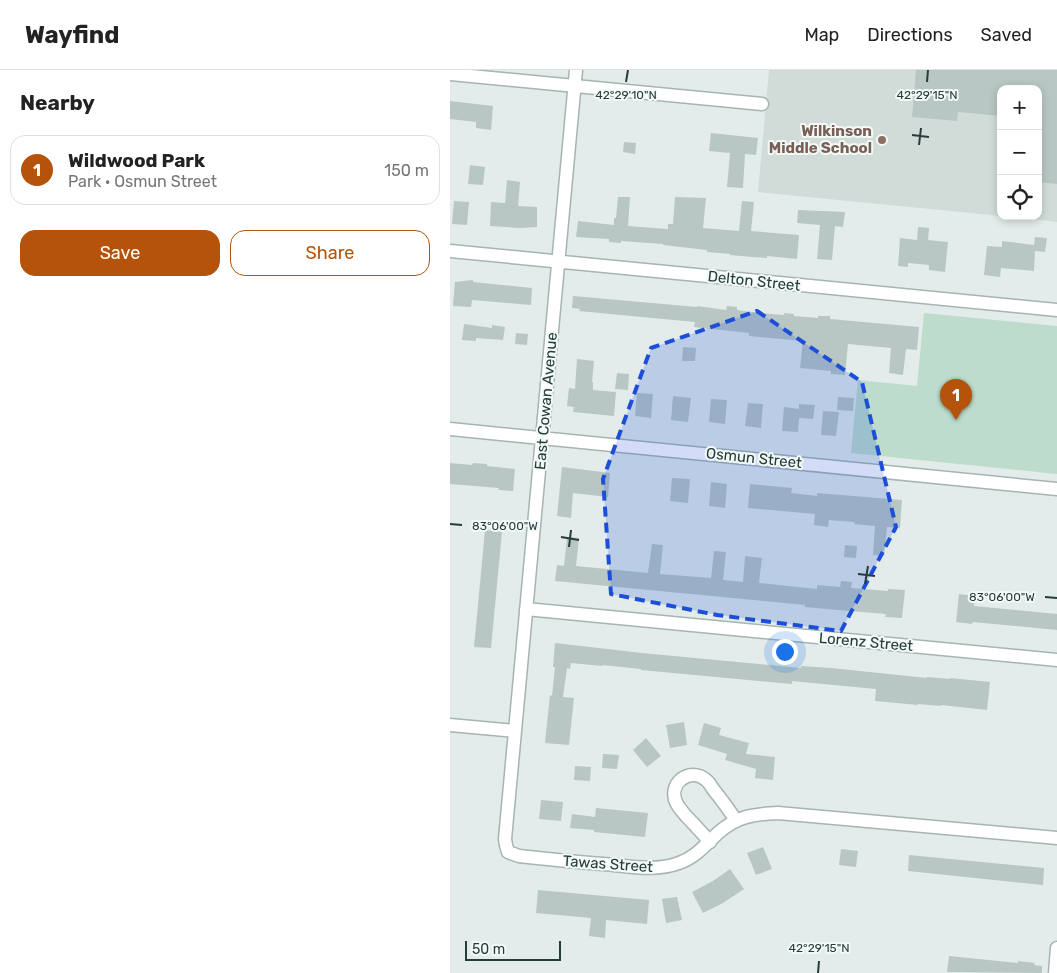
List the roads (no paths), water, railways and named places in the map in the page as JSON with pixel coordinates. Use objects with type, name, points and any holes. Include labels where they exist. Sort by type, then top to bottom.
[{"type":"street","name":"East Cowan Avenue","points":[[515,731],[576,70]]},
{"type":"street","points":[[450,74],[762,104]]},
{"type":"street","name":"Delton Street","points":[[450,251],[1057,310]]},
{"type":"street","name":"Osmun Street","points":[[450,428],[1057,488]]},
{"type":"street","name":"Lorenz Street","points":[[526,609],[1057,660]]},
{"type":"street","points":[[450,725],[515,731]]},
{"type":"street","name":"Tawas Street","points":[[515,731],[505,839],[508,852],[513,855],[657,868],[688,860],[718,833],[736,821],[747,816],[778,813],[1057,838]]},
{"type":"street","points":[[710,842],[677,804],[674,790],[679,781],[690,775],[706,780],[736,821]]},
{"type":"street","points":[[1055,973],[1057,948]]},
{"type":"place","name":"Wilkinson Middle School","points":[[882,140]]},
{"type":"place","name":"Wildwood Park","points":[[956,420]]}]
